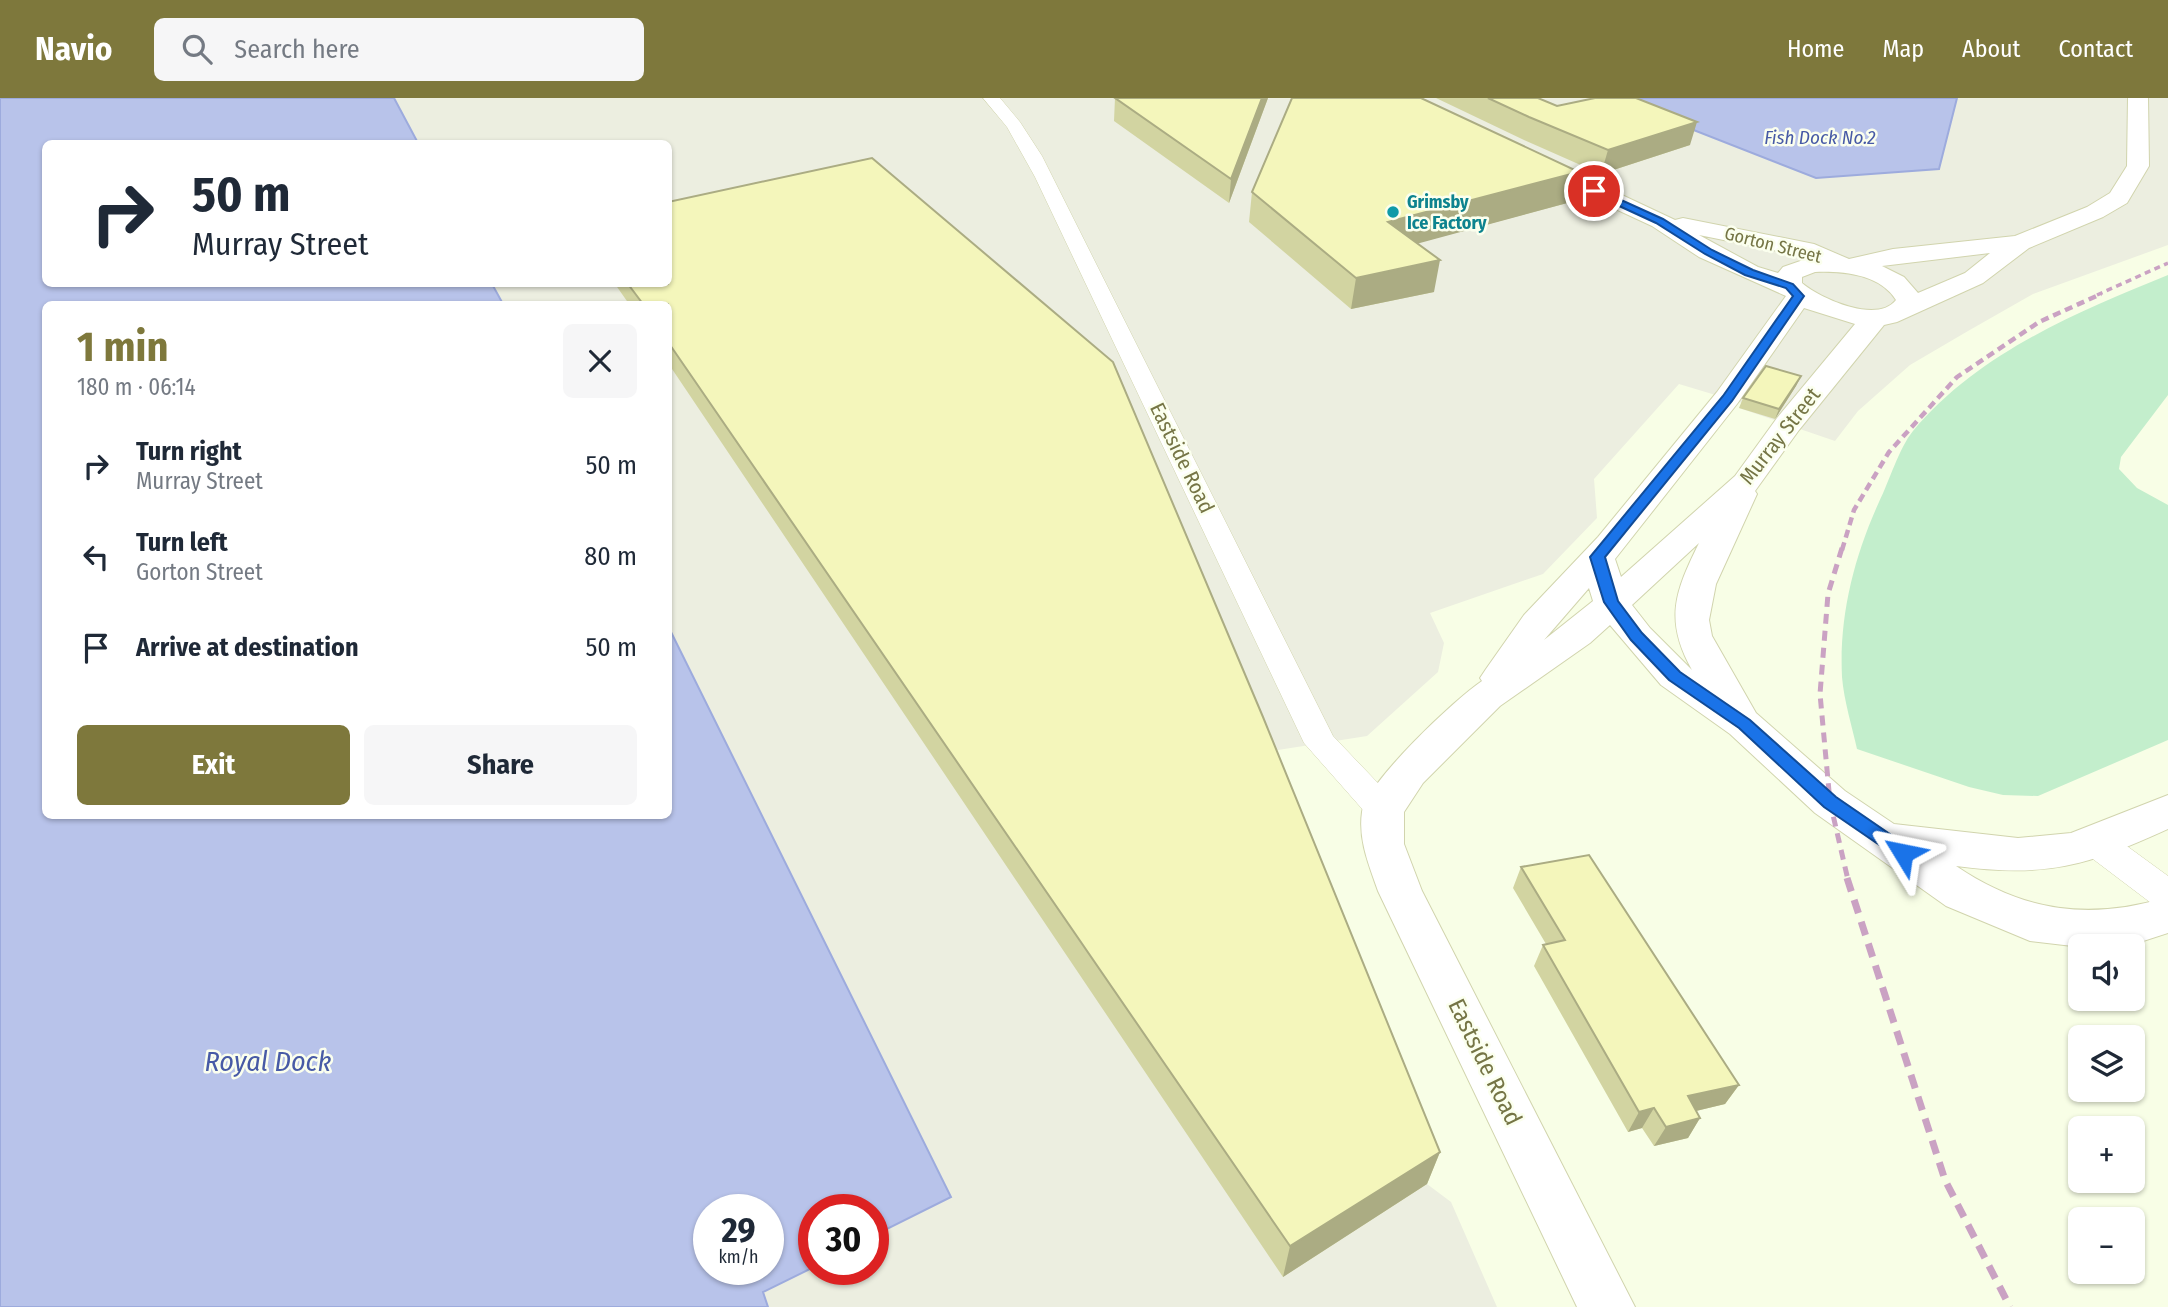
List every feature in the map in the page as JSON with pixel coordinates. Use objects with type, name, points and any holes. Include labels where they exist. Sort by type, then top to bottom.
[{"type":"street","points":[[1877,316],[1900,312],[1975,278],[2020,243],[2095,212],[2119,198],[2138,166],[2138,98]]},
{"type":"street","name":"Gorton Street","points":[[1512,152],[1660,221],[1708,252],[1794,291],[1825,309],[1852,315],[1877,316]]},
{"type":"street","name":"Gorton Street","points":[[1660,221],[1814,251],[1847,266]]},
{"type":"street","points":[[1847,266],[1893,256],[2020,243]]},
{"type":"street","points":[[1486,697],[1536,623],[1597,557],[1727,398],[1794,291],[1788,279],[1792,272],[1800,268],[1827,264],[1847,266],[1884,276],[1897,284],[1909,300],[1907,307]]},
{"type":"street","name":"Murray Street","points":[[1611,602],[1746,483],[1796,414],[1877,316]]},
{"type":"street","points":[[1744,724],[1706,662],[1693,634],[1690,607],[1702,575],[1746,483]]},
{"type":"street","points":[[1597,557],[1611,602],[1637,636],[1674,676],[1744,724],[1830,802],[1962,893],[2030,923],[2082,929],[2134,926],[2168,915]]},
{"type":"street","points":[[1383,810],[1409,772],[1486,697],[1577,635],[1611,602]]},
{"type":"street","name":"Eastside Road","points":[[1383,810],[1383,844],[1400,891],[1607,1307]]},
{"type":"street","points":[[1884,839],[2011,854],[2054,853],[2097,843],[2168,811]]},
{"type":"lane","name":"Eastside Road","points":[[991,98],[1020,132],[1044,177],[1320,743],[1383,810]]},
{"type":"lane","points":[[2097,843],[2168,896]]},
{"type":"shaded area","points":[[394,98],[1612,98],[1939,169],[1957,98],[2168,98],[2168,245],[2033,294],[1910,365],[1858,411],[1835,441],[1739,408],[1742,403],[1679,384],[1594,479],[1597,518],[1543,574],[1430,613],[1444,643],[1438,672],[1367,736],[1258,753],[1427,1184],[1451,1202],[1497,1307],[768,1307],[763,1293],[784,1285],[784,1282],[798,1275],[798,1285],[889,1285],[889,1228],[951,1196],[672,634],[672,301],[501,301],[494,287],[672,287],[672,140],[416,140]]},
{"type":"green space","points":[[2168,275],[2168,395],[2121,457],[2119,469],[2137,488],[2168,505],[2168,740],[2038,796],[2003,795],[1969,787],[1857,749],[1842,677],[1846,609],[1862,544],[1908,438],[1939,403],[1998,357],[2064,320]]},
{"type":"water","name":"Royal Dock","points":[[0,98],[394,98],[416,140],[42,140],[42,287],[494,287],[501,301],[42,301],[42,819],[672,819],[672,634],[951,1197],[889,1228],[889,1194],[798,1194],[798,1275],[784,1282],[784,1194],[693,1194],[693,1285],[777,1285],[763,1292],[768,1307],[0,1307]]},
{"type":"water","name":"Fish Dock No.2","points":[[1612,98],[1957,98],[1939,169],[1816,178]]},
{"type":"building","points":[[1115,98],[1262,98],[1231,179]]},
{"type":"building","name":"Grimsby Ice Factory","points":[[1292,98],[1421,98],[1579,172],[1388,222],[1440,260],[1356,278],[1252,192]]},
{"type":"building","points":[[1488,98],[1538,98],[1557,106],[1595,98],[1636,98],[1697,122],[1608,150]]},
{"type":"building","points":[[872,158],[1113,362],[1263,717],[1440,1152],[1290,1246],[672,348],[672,301],[641,301],[630,287],[672,287],[672,201]]},
{"type":"building","points":[[1766,366],[1801,376],[1779,409],[1743,398]]},
{"type":"building","points":[[1589,855],[1739,1085],[1688,1096],[1700,1118],[1666,1127],[1654,1108],[1639,1112],[1543,945],[1565,940],[1521,867]]},
{"type":"railway","points":[[2097,295],[2168,263]]},
{"type":"railway","points":[[1842,550],[1854,510],[1889,452],[1957,377],[2039,322],[2101,294]]},
{"type":"railway","points":[[1842,548],[1828,594],[1820,694],[1830,802],[1848,880]]},
{"type":"railway","points":[[1847,878],[1945,1180],[2010,1307]]},
{"type":"place","name":"Grimsby Ice Factory","points":[[1393,212]]},
{"type":"route","points":[[1594,191],[1660,221],[1708,252],[1749,272],[1790,286],[1798,296],[1727,398],[1597,557],[1611,602],[1637,636],[1674,676],[1744,724],[1830,802],[1903,853]]}]
